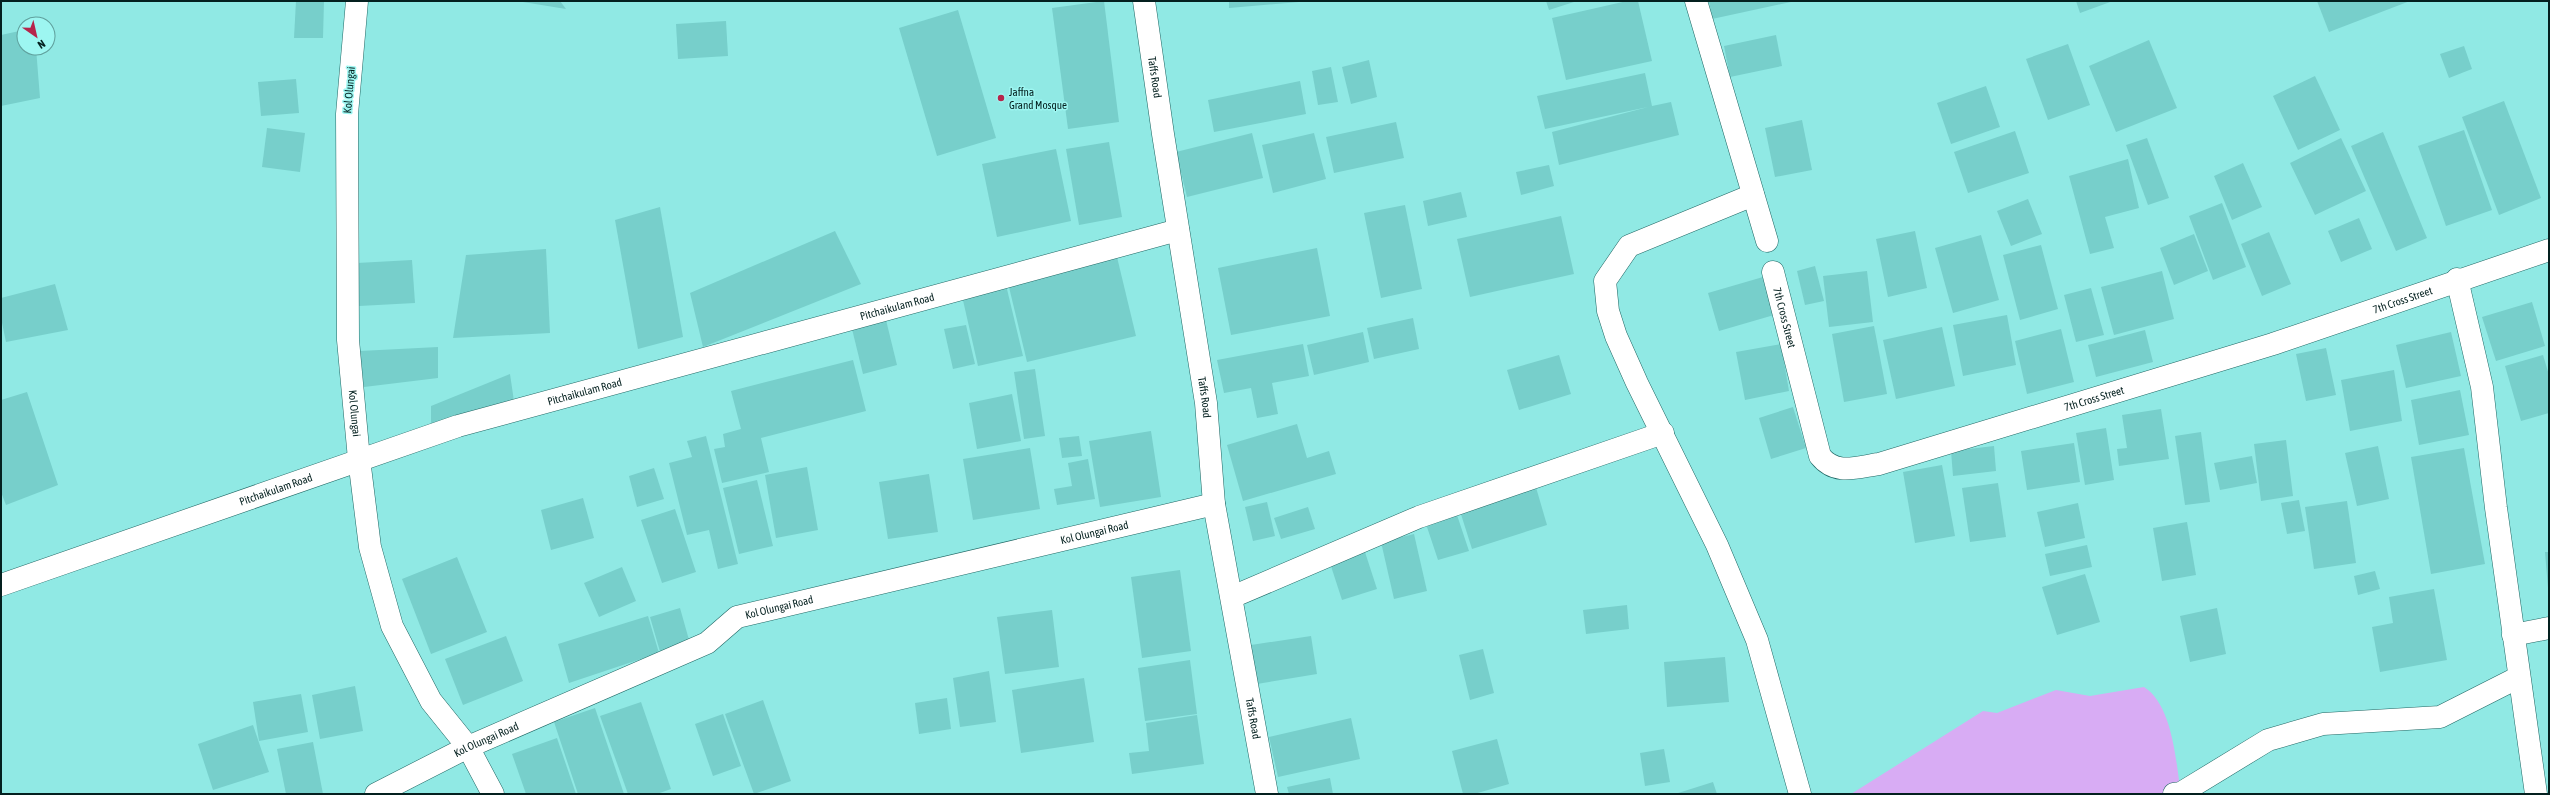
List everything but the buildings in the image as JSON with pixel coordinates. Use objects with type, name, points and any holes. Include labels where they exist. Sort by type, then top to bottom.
[{"type":"street","name":"Kol Olungai","points":[[357,1],[347,114],[348,340],[359,460],[370,547],[392,626],[431,701],[468,748],[493,794]]},
{"type":"street","name":"Taffs Road","points":[[1144,1],[1178,230],[1206,403],[1214,504],[1267,794]]},
{"type":"street","points":[[1696,1],[1767,241]]},
{"type":"street","points":[[1753,195],[1629,246],[1605,281],[1608,311],[1616,336],[1637,384],[1663,433],[1718,545],[1757,640],[1800,794]]},
{"type":"street","name":"Pitchaikulam Road","points":[[1,585],[222,510],[458,426],[1178,230]]},
{"type":"street","name":"7th Cross Street","points":[[1773,272],[1820,456],[1828,465],[1840,469],[1879,464],[2273,344],[2457,279],[2549,250]]},
{"type":"street","points":[[2457,279],[2482,387],[2513,635],[2536,794]]},
{"type":"street","points":[[1232,597],[1419,517],[1663,433]]},
{"type":"street","name":"Kol Olungai Road","points":[[376,794],[468,748],[707,643],[737,617],[1214,504]]},
{"type":"street","points":[[2513,635],[2549,628]]},
{"type":"street","points":[[2174,794],[2181,793],[2268,740],[2324,724],[2440,717],[2519,677]]},
{"type":"shaded area","points":[[2144,687],[2154,695],[2167,721],[2175,751],[2181,794],[1851,794],[1983,711],[1997,713],[2056,690],[2090,696]]},
{"type":"place","name":"Jaffna Grand Mosque","points":[[1001,98]]}]
